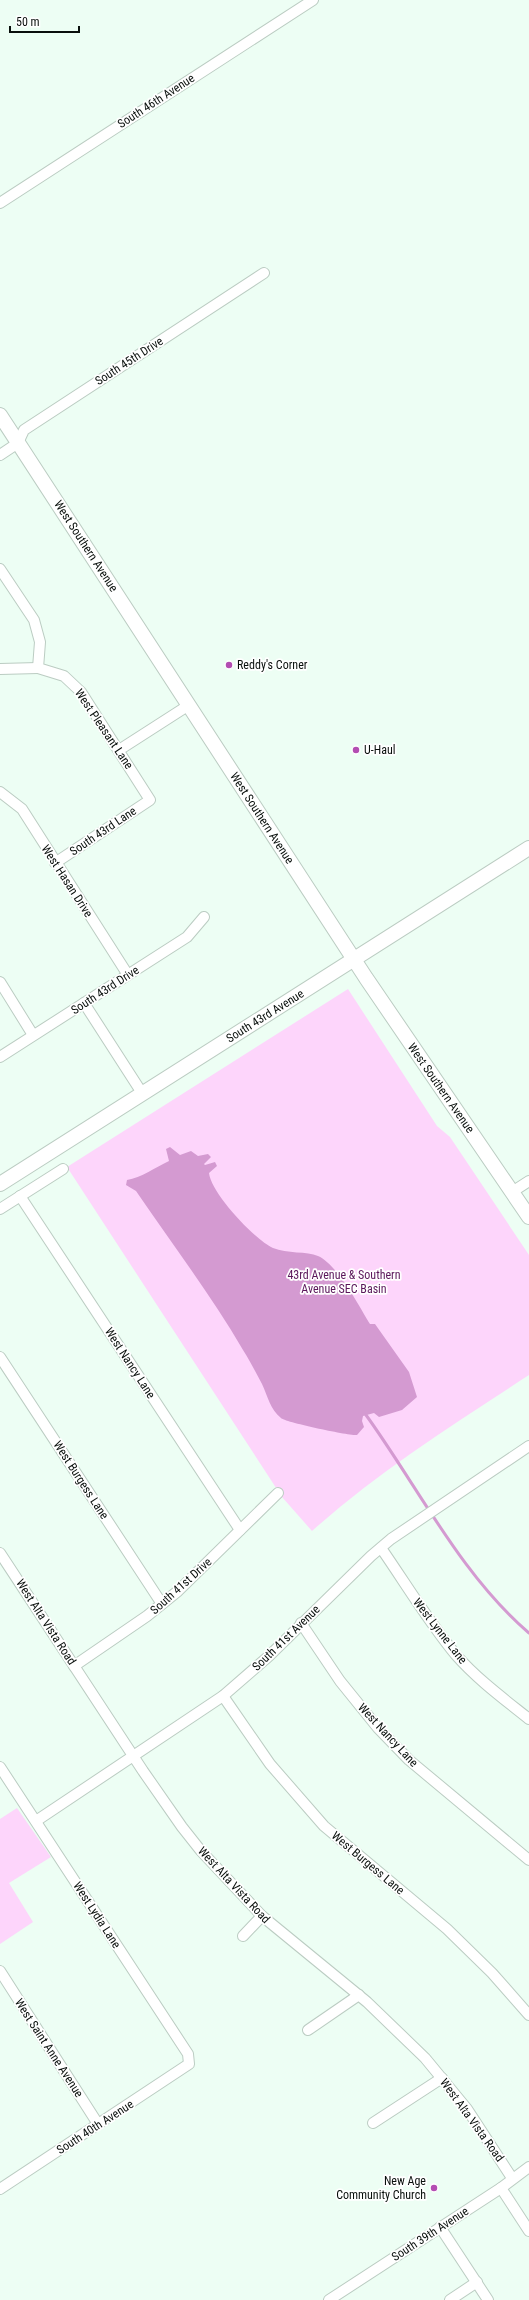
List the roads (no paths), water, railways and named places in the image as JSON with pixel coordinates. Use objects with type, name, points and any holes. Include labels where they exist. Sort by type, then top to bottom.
[{"type":"main road","name":"West Southern Avenue","points":[[0,415],[355,960],[529,1217]]},
{"type":"main road","name":"South 43rd Avenue","points":[[0,1184],[355,960],[529,848]]},
{"type":"street","name":"South 46th Avenue","points":[[0,203],[313,0]]},
{"type":"street","name":"South 45th Drive","points":[[0,455],[18,443],[24,430],[264,272]]},
{"type":"street","points":[[0,569],[34,620],[40,642],[38,668]]},
{"type":"street","name":"West Pleasant Lane","points":[[0,669],[38,668],[64,676],[82,692],[150,800]]},
{"type":"street","points":[[119,750],[189,705]]},
{"type":"street","name":"West Hasan Drive","points":[[0,792],[22,809],[55,863],[128,975]]},
{"type":"street","name":"South 43rd Lane","points":[[55,863],[150,800]]},
{"type":"street","name":"South 43rd Drive","points":[[0,1057],[187,937],[204,917]]},
{"type":"street","points":[[0,982],[33,1035]]},
{"type":"street","points":[[84,1003],[142,1093]]},
{"type":"street","points":[[0,1209],[62,1169]]},
{"type":"street","points":[[512,1192],[529,1181]]},
{"type":"street","name":"West Nancy Lane","points":[[20,1196],[240,1530]]},
{"type":"street","name":"West Burgess Lane","points":[[0,1357],[162,1604]]},
{"type":"street","name":"South 41st Avenue","points":[[36,1821],[134,1757],[223,1696],[269,1656],[301,1623],[381,1548],[529,1446]]},
{"type":"street","name":"South 41st Drive","points":[[74,1666],[118,1638],[162,1604],[278,1493]]},
{"type":"street","name":"West Lynne Lane","points":[[381,1548],[424,1612],[457,1655],[478,1677],[529,1719]]},
{"type":"street","name":"West Alta Vista Road","points":[[0,1553],[134,1757],[182,1827],[228,1881],[262,1916],[359,1995],[425,2058],[467,2109],[512,2178]]},
{"type":"street","name":"West Nancy Lane","points":[[301,1623],[340,1681],[378,1728],[409,1760],[529,1860]]},
{"type":"street","name":"West Burgess Lane","points":[[223,1696],[270,1764],[324,1826],[447,1929],[492,1973],[529,2015]]},
{"type":"street","name":"West Lydia Lane","points":[[0,1767],[188,2054],[189,2064]]},
{"type":"street","points":[[243,1936],[262,1916]]},
{"type":"street","name":"West Saint Anne Avenue","points":[[0,1971],[98,2124]]},
{"type":"street","points":[[308,2030],[359,1995]]},
{"type":"street","name":"South 40th Avenue","points":[[1,2186],[181,2072],[189,2064]]},
{"type":"street","points":[[373,2123],[442,2078]]},
{"type":"street","name":"South 39th Avenue","points":[[329,2300],[501,2188],[512,2178],[529,2167]]},
{"type":"street","points":[[501,2188],[529,2231]]},
{"type":"street","points":[[440,2227],[488,2300]]},
{"type":"street","points":[[450,2300],[477,2282]]},
{"type":"waterway","points":[[366,1415],[461,1558],[482,1585],[529,1633]]},
{"type":"place","name":"Reddy's Corner","points":[[229,665]]},
{"type":"place","name":"U-Haul","points":[[356,750]]},
{"type":"place","name":"New Age Community Church","points":[[434,2188]]},
{"type":"park label","name":"43rd Avenue & Southern Avenue SEC Basin","points":[[344,1282]]}]
